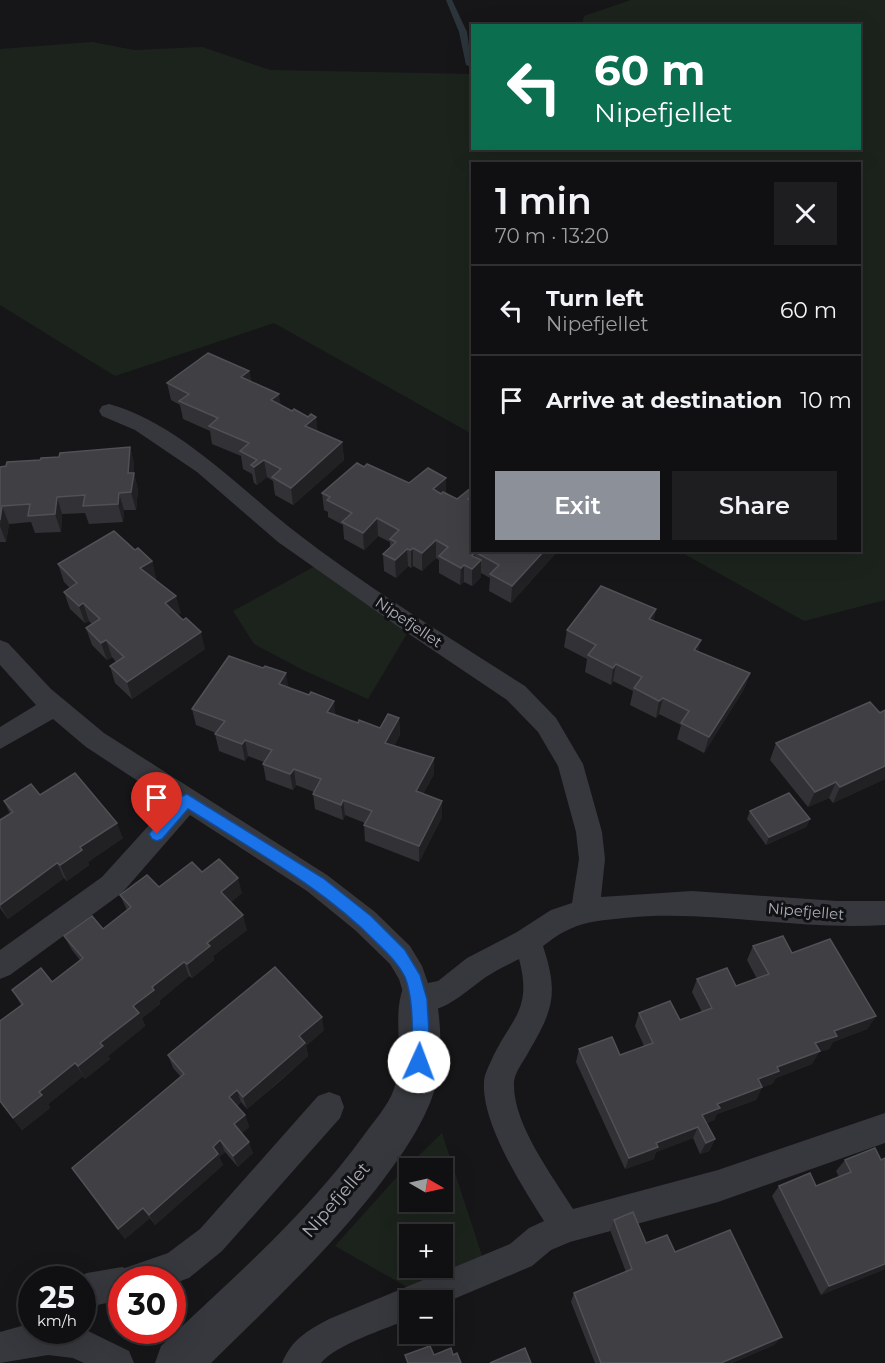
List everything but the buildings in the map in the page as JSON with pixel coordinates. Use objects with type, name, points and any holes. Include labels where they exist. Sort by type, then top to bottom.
[{"type":"street","name":"Nipefjellet","points":[[178,1363],[323,1218],[354,1184],[398,1124],[411,1099],[417,1076],[421,1049],[418,999]]},
{"type":"lane","name":"Nipefjellet","points":[[109,411],[142,425],[176,446],[223,481],[286,536],[411,624],[516,693],[531,706],[547,725],[570,764],[589,832],[592,859],[585,911]]},
{"type":"lane","name":"Nipefjellet","points":[[0,649],[54,707],[95,740],[317,883],[365,921],[400,955],[412,975],[418,999],[445,992],[477,967],[561,919],[585,911],[629,904],[683,902],[823,913],[885,913]]},
{"type":"lane","points":[[0,739],[54,707]]},
{"type":"lane","points":[[0,966],[112,885],[187,800]]},
{"type":"lane","points":[[526,941],[540,988],[535,1014],[509,1058],[499,1081],[502,1103],[513,1133],[566,1227]]},
{"type":"lane","points":[[177,1266],[211,1240],[329,1107]]},
{"type":"lane","points":[[437,1290],[521,1255],[540,1239],[566,1227],[718,1186],[885,1128]]},
{"type":"lane","points":[[299,1363],[313,1346],[341,1331],[399,1306]]},
{"type":"lane","points":[[84,1344],[117,1363]]},
{"type":"shaded area","points":[[631,0],[885,0],[885,600],[804,621],[681,552],[861,552],[861,162],[471,162],[471,433],[274,323],[115,376],[0,305],[0,49],[92,42],[134,50],[202,47],[270,70],[471,74],[471,150],[861,150],[861,24],[582,24],[584,16]]},
{"type":"shaded area","points":[[319,564],[411,627],[368,699],[303,670],[254,644],[233,611]]},
{"type":"shaded area","points":[[442,1133],[450,1158],[416,1158]]},
{"type":"shaded area","points":[[453,1167],[482,1256],[453,1268],[453,1224],[399,1224],[399,1278],[429,1278],[407,1287],[335,1246],[399,1175],[399,1212],[453,1212]]},
{"type":"waterway","points":[[449,0],[463,32],[470,65]]},
{"type":"route","points":[[157,834],[187,800],[317,883],[365,921],[400,955],[412,975],[418,999],[421,1049],[419,1062]]}]
